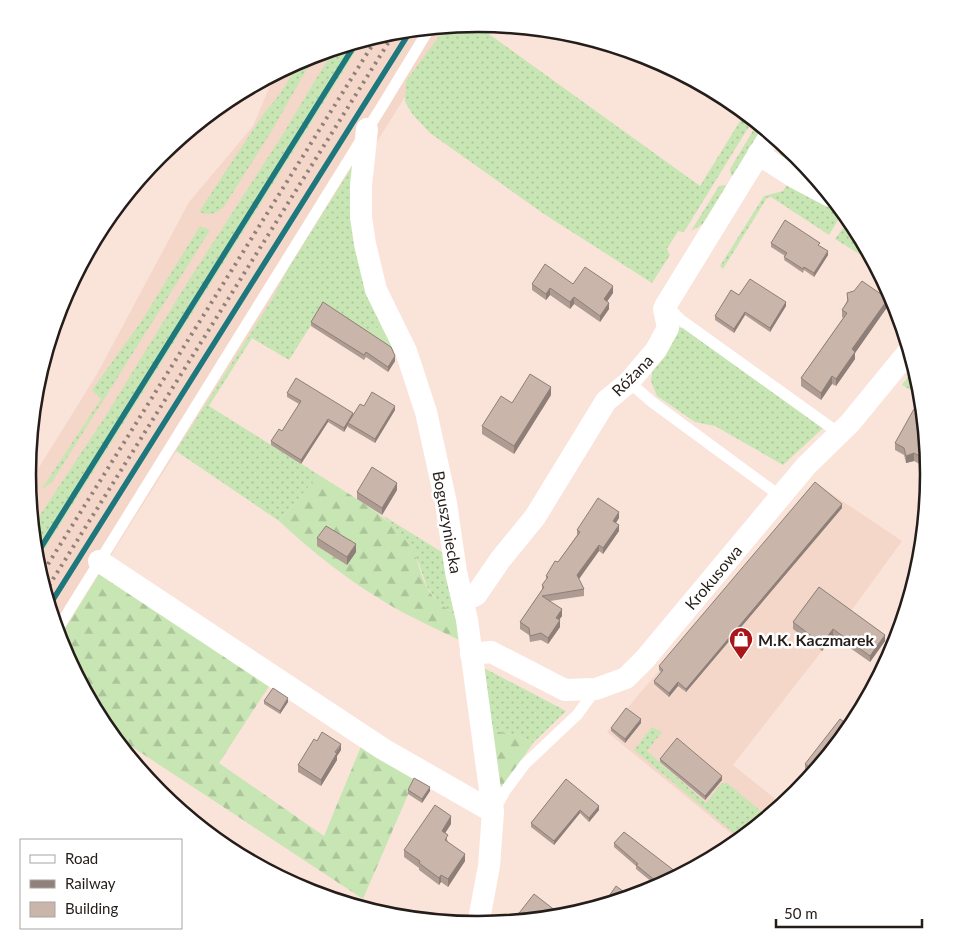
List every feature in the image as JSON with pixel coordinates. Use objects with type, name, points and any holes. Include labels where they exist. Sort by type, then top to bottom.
[{"type":"street","name":"Boguszyniecka","points":[[367,129],[361,185],[365,244],[376,290],[406,351],[426,412],[446,503],[471,654],[493,812],[489,866],[480,916]]},
{"type":"street","points":[[666,305],[767,140]]},
{"type":"street","points":[[758,154],[794,178],[815,188]]},
{"type":"street","name":"Różana","points":[[463,601],[476,595],[500,560],[534,517],[606,400],[629,382],[656,350],[668,328],[664,309],[666,305]]},
{"type":"street","name":"Krokusowa","points":[[471,654],[491,652],[564,690],[596,689],[626,678],[645,659],[780,496],[806,466],[840,434],[904,357]]},
{"type":"street","points":[[99,561],[368,740],[493,812]]},
{"type":"lane","points":[[61,622],[425,35]]},
{"type":"lane","points":[[666,305],[681,320],[840,434]]},
{"type":"lane","points":[[629,382],[652,402],[780,496]]},
{"type":"lane","points":[[493,812],[505,791],[525,764],[576,715],[596,689]]},
{"type":"shaded area","points":[[445,33],[349,186],[344,183],[289,269],[271,301],[64,630],[44,561],[37,503],[36,472],[97,374],[189,202],[253,126],[272,84],[283,78],[336,56],[392,41]]},
{"type":"shaded area","name":"M.K. Kaczmarek","points":[[817,484],[902,541],[822,651],[733,765],[777,800],[733,835],[607,732]]},
{"type":"green space","points":[[487,32],[700,186],[741,120],[749,126],[684,232],[678,231],[667,249],[670,255],[652,283],[544,214],[430,133],[413,115],[405,102],[406,81],[441,34]]},
{"type":"green space","points":[[356,50],[43,552],[39,518],[42,512],[105,417],[189,280],[283,134],[328,59]]},
{"type":"green space","points":[[309,66],[271,132],[225,205],[213,213],[199,212],[262,116],[280,94],[292,74]]},
{"type":"green space","points":[[754,129],[760,135],[734,177],[731,175],[730,169]]},
{"type":"green space","points":[[780,152],[787,158],[784,162]]},
{"type":"green space","points":[[358,157],[385,324],[366,334],[323,306],[289,360],[252,338],[209,406],[319,475],[279,521],[176,451],[271,301],[288,269]]},
{"type":"green space","points":[[788,183],[821,196],[839,219],[829,235],[771,197],[767,198],[723,269],[720,266],[764,196],[783,191]]},
{"type":"green space","points":[[725,185],[728,187],[703,224],[691,231],[719,186]]},
{"type":"green space","points":[[200,226],[210,230],[52,482],[41,490],[101,399],[92,390],[141,322]]},
{"type":"green space","points":[[844,226],[862,255],[835,239]]},
{"type":"green space","points":[[382,325],[398,354],[366,334]]},
{"type":"green space","points":[[672,328],[683,328],[823,428],[783,465],[715,426],[695,422],[657,396],[651,381],[653,367]]},
{"type":"green space","points":[[909,376],[912,391],[902,385]]},
{"type":"green space","points":[[319,475],[377,512],[406,540],[413,551],[426,586],[432,596],[459,618],[463,642],[397,609],[359,586],[304,544],[279,521]]},
{"type":"green space","points":[[382,515],[445,554],[459,618],[438,602],[427,587],[419,564],[407,541]]},
{"type":"green space","points":[[101,571],[271,683],[219,763],[324,836],[362,744],[416,776],[363,899],[126,743],[95,696],[64,630]]},
{"type":"green space","points":[[482,667],[566,711],[533,743],[515,735],[491,730]]},
{"type":"green space","points":[[652,727],[662,732],[647,751],[706,803],[722,783],[726,782],[762,812],[735,834],[634,750]]},
{"type":"green space","points":[[491,730],[515,735],[533,743],[501,790]]},
{"type":"building","points":[[785,220],[820,243],[818,245],[828,251],[814,273],[804,267],[803,269],[784,257],[787,253],[771,243]]},
{"type":"building","points":[[545,264],[573,284],[585,267],[613,286],[604,299],[609,303],[600,316],[574,297],[570,302],[550,288],[546,294],[532,284]]},
{"type":"building","points":[[750,279],[786,302],[770,328],[745,312],[734,329],[715,316],[731,290],[739,295]]},
{"type":"building","points":[[862,281],[881,294],[885,303],[852,349],[855,352],[836,379],[832,376],[821,393],[801,378],[847,313],[842,310],[848,301],[847,293],[854,291]]},
{"type":"building","points":[[323,302],[391,347],[395,356],[388,367],[366,352],[364,355],[311,322]]},
{"type":"building","points":[[530,374],[551,387],[514,446],[482,426],[501,396],[512,403]]},
{"type":"building","points":[[296,378],[353,413],[344,428],[328,419],[301,460],[271,441],[279,429],[282,431],[301,401],[287,393]]},
{"type":"building","points":[[372,392],[395,406],[375,439],[348,423],[360,404],[364,406]]},
{"type":"building","points":[[914,409],[919,456],[914,453],[906,456],[904,448],[895,443]]},
{"type":"building","points":[[372,467],[397,483],[382,508],[357,492]]},
{"type":"building","points":[[815,482],[842,504],[686,689],[678,682],[669,693],[654,681],[663,670],[659,666]]},
{"type":"building","points":[[598,498],[619,512],[613,521],[619,525],[603,548],[599,545],[577,575],[584,589],[542,596],[562,609],[556,618],[560,620],[548,638],[541,633],[530,636],[529,628],[520,622],[544,587],[542,585],[555,561],[558,562],[580,532],[577,530]]},
{"type":"building","points":[[326,526],[356,544],[347,557],[317,538]]},
{"type":"building","points":[[819,587],[885,635],[870,656],[833,629],[822,644],[793,622]]},
{"type":"building","points":[[273,688],[288,698],[280,711],[264,701]]},
{"type":"building","points":[[626,708],[641,719],[625,739],[611,728]]},
{"type":"building","points":[[840,719],[844,722],[809,767],[805,764]]},
{"type":"building","points":[[322,732],[341,744],[321,780],[298,765],[314,739],[317,741]]},
{"type":"building","points":[[677,738],[722,776],[705,796],[660,759]]},
{"type":"building","points":[[414,778],[430,787],[422,799],[408,790]]},
{"type":"building","points":[[566,779],[599,806],[589,818],[580,810],[554,841],[531,823]]},
{"type":"building","points":[[435,805],[451,816],[442,831],[448,835],[445,840],[465,854],[448,879],[441,875],[439,878],[404,850]]},
{"type":"building","points":[[624,832],[674,870],[654,880],[614,843]]},
{"type":"building","points":[[616,886],[624,892],[620,893],[609,896]]},
{"type":"building","points":[[534,894],[554,910],[536,913],[518,915]]},
{"type":"waterway","points":[[54,598],[406,39]]},
{"type":"waterway","points":[[42,546],[350,52]]},
{"type":"railway","points":[[50,584],[389,42]]},
{"type":"railway","points":[[46,568],[372,46]]},
{"type":"place","name":"M.K. Kaczmarek","points":[[741,660]]}]
